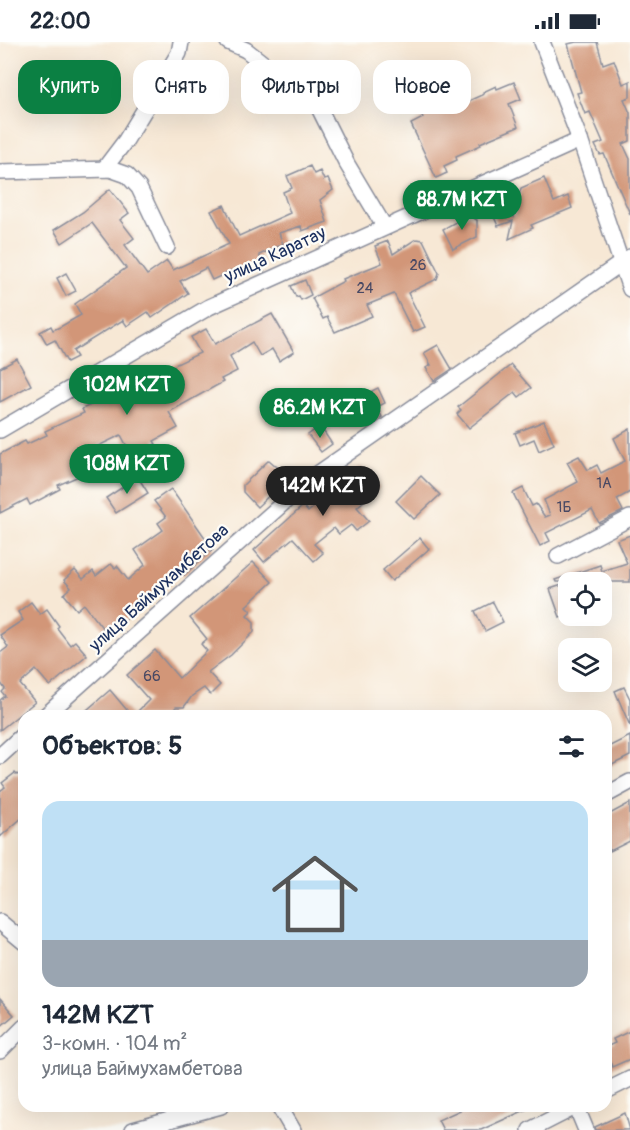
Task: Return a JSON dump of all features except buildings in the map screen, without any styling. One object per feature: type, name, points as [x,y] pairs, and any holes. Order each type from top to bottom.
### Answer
[{"type":"street","points":[[104,169],[126,140],[179,53],[181,42]]},
{"type":"street","points":[[228,42],[246,50],[318,106],[347,164],[384,226]]},
{"type":"street","points":[[542,42],[626,260],[630,289]]},
{"type":"street","name":"улица Каратау","points":[[0,430],[209,307],[384,226],[580,140]]},
{"type":"street","points":[[0,172],[104,169],[127,175],[139,188],[167,247]]},
{"type":"street","name":"улица Баймухамбетова","points":[[52,710],[309,480],[626,260]]},
{"type":"street","points":[[558,556],[630,518]]},
{"type":"street","points":[[0,756],[18,740]]},
{"type":"street","points":[[612,792],[630,782]]},
{"type":"street","points":[[0,922],[18,937]]},
{"type":"street","points":[[0,1051],[18,1033]]},
{"type":"street","points":[[612,1088],[630,1079]]},
{"type":"street","points":[[133,1130],[199,1112]]},
{"type":"street","points":[[282,1112],[293,1130]]},
{"type":"street","points":[[530,1130],[564,1112]]},
{"type":"street","points":[[578,1112],[586,1130]]}]
